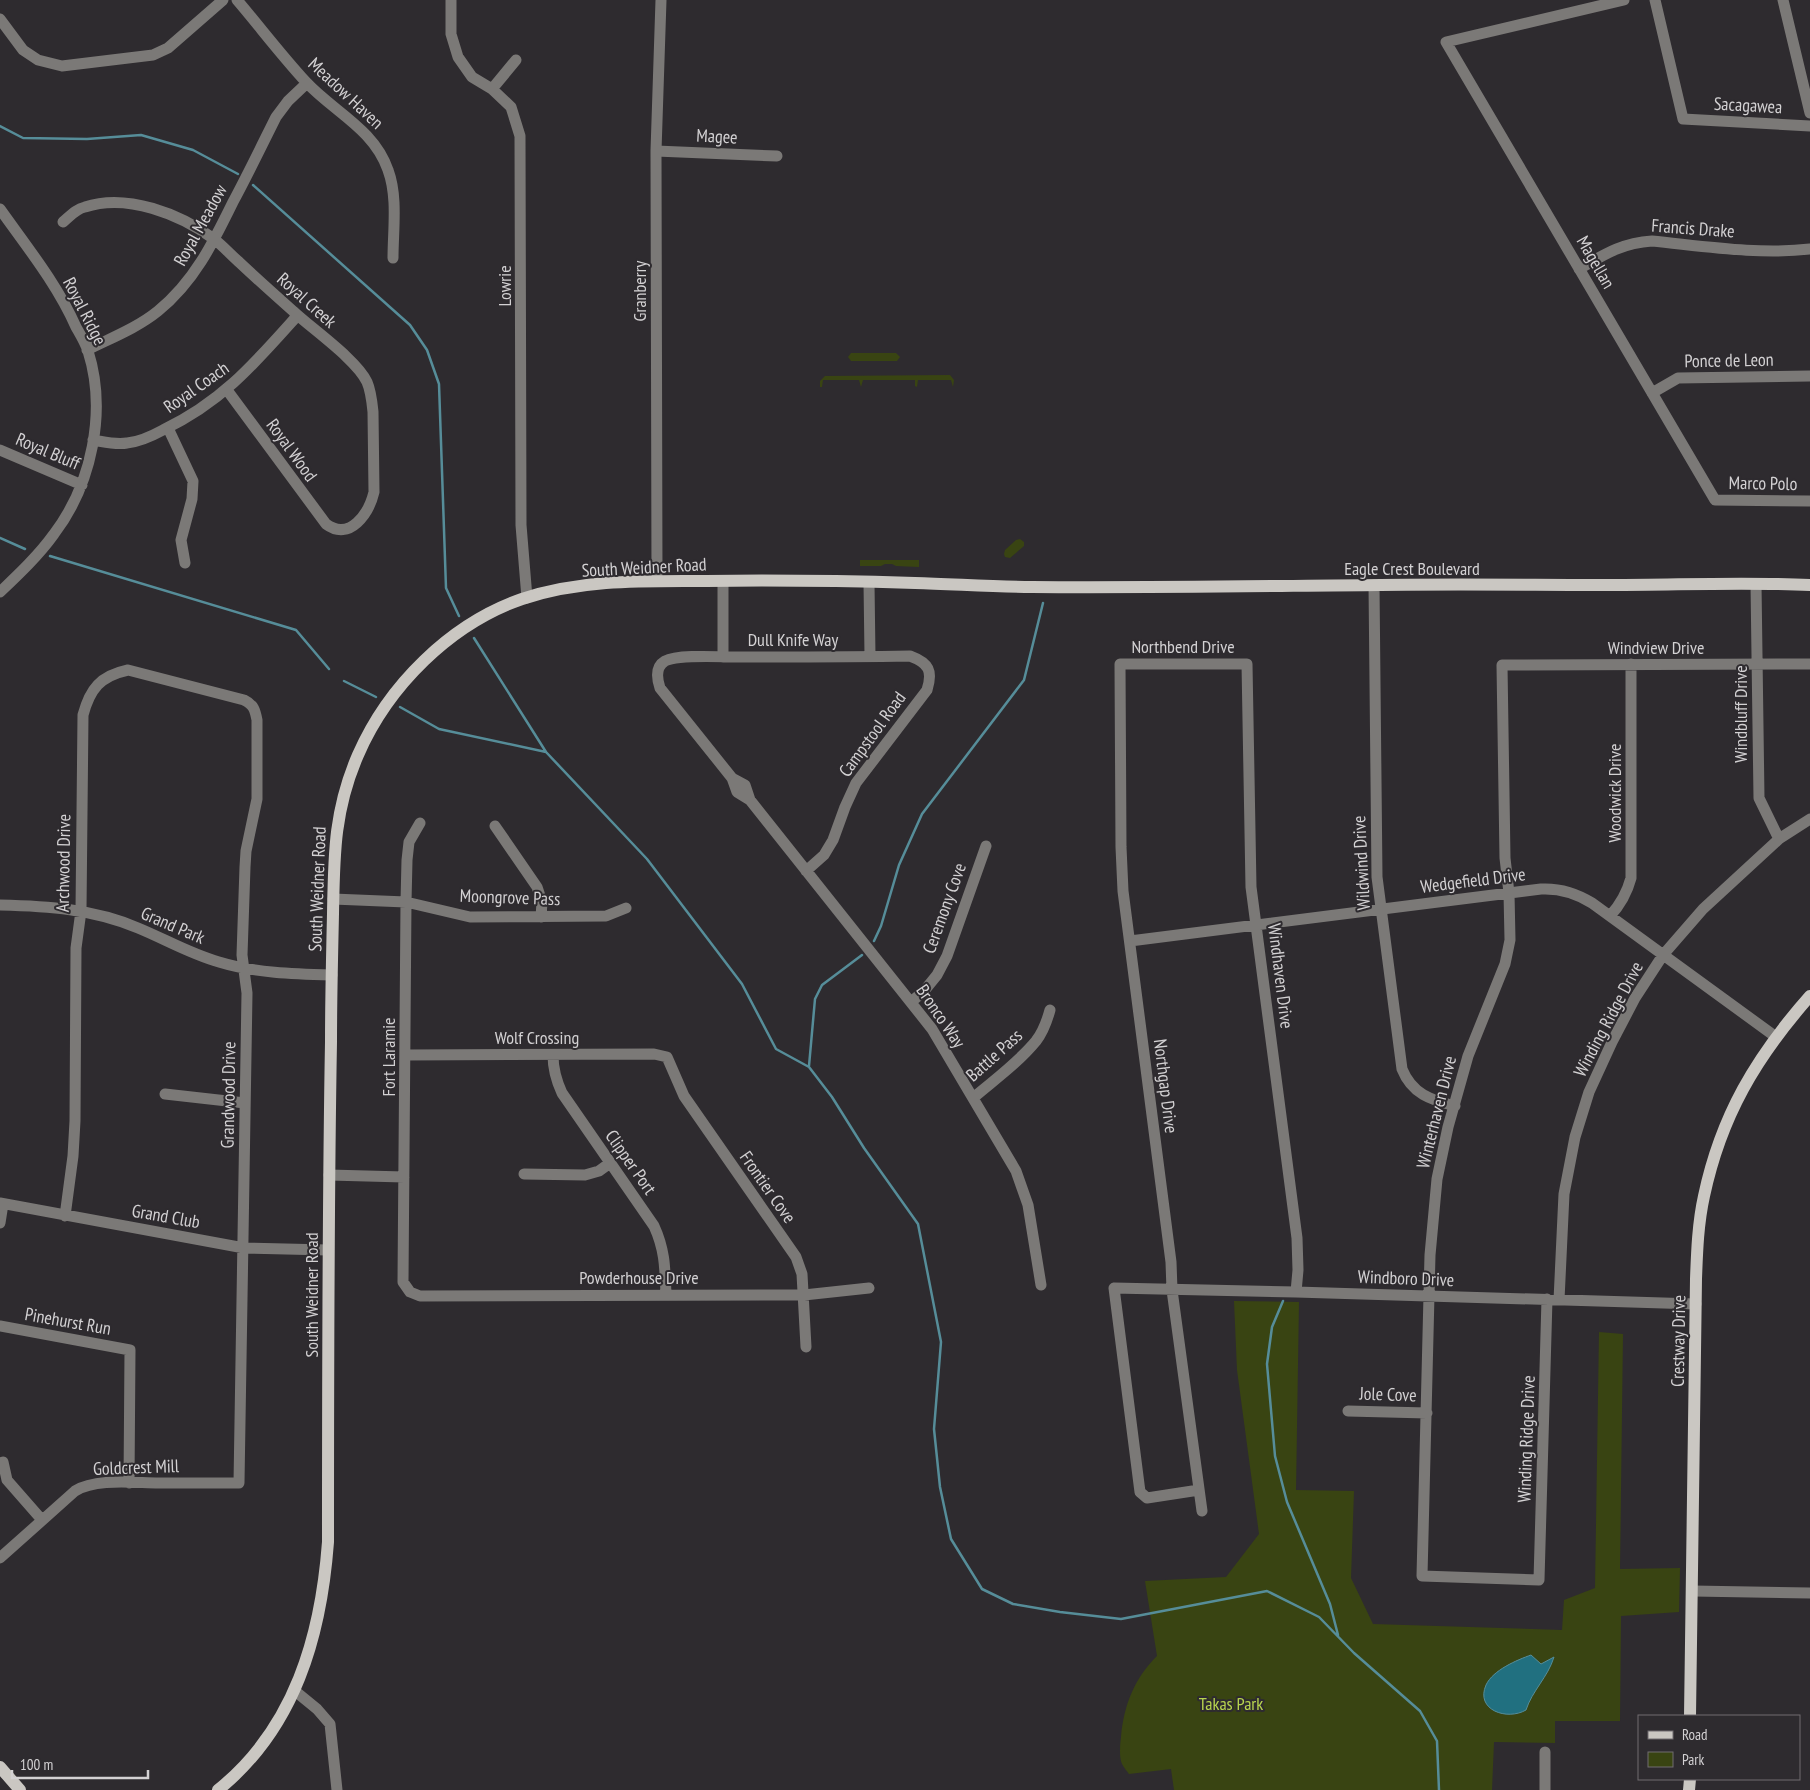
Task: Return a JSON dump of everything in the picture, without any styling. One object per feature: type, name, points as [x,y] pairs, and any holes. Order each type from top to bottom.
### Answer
[{"type":"main road","name":"South Weidner Road","points":[[218,1790],[246,1764],[265,1742],[282,1717],[295,1691],[314,1630],[325,1579],[328,1532],[328,1250],[334,849],[338,816],[345,788],[360,751],[378,716],[408,678],[457,633],[484,616],[527,598],[556,590],[608,582],[657,581],[869,583],[1015,587]]},
{"type":"main road","name":"Eagle Crest Boulevard","points":[[1015,587],[1810,585]]},
{"type":"main road","name":"Crestway Drive","points":[[1690,1715],[1696,1304],[1698,1235],[1704,1197],[1726,1122],[1748,1079],[1776,1037],[1810,996]]},
{"type":"main road","points":[[0,1767],[20,1790]]},
{"type":"street","points":[[0,19],[23,50],[38,60],[62,66],[153,55],[168,48],[223,0]]},
{"type":"street","name":"Meadow Haven","points":[[237,0],[307,83],[363,130],[384,158],[393,192],[393,258]]},
{"type":"street","name":"Lowrie","points":[[452,0],[451,34],[458,57],[472,77],[492,88],[511,107],[520,136],[521,525],[527,598]]},
{"type":"street","name":"Granberry","points":[[657,581],[656,151],[661,0]]},
{"type":"street","name":"Magellan","points":[[1624,0],[1446,42],[1715,500]]},
{"type":"street","name":"Sacagawea","points":[[1655,0],[1683,119],[1810,126]]},
{"type":"street","points":[[1783,0],[1810,113]]},
{"type":"street","points":[[492,88],[516,60]]},
{"type":"street","name":"Royal Meadow","points":[[87,350],[140,324],[158,311],[189,280],[202,262],[276,117],[288,101],[307,83]]},
{"type":"street","name":"Magee","points":[[656,151],[776,156]]},
{"type":"street","name":"Royal Creek","points":[[63,222],[74,212],[84,207],[125,203],[152,208],[192,225],[214,239],[361,372],[367,382],[372,401],[374,492],[371,504],[360,520],[349,528],[341,530],[332,529]]},
{"type":"street","name":"Royal Ridge","points":[[0,210],[66,304],[87,350],[94,376],[96,396],[93,440],[82,485],[55,534],[0,592]]},
{"type":"street","name":"Francis Drake","points":[[1579,269],[1618,247],[1635,242],[1652,241],[1756,250],[1794,251],[1810,249]]},
{"type":"street","name":"Royal Coach","points":[[93,440],[115,444],[129,443],[144,439],[185,420],[242,376],[297,316]]},
{"type":"street","name":"Ponce de Leon","points":[[1652,392],[1678,378],[1810,376]]},
{"type":"street","name":"Royal Wood","points":[[226,390],[322,519],[332,529]]},
{"type":"street","points":[[168,428],[193,481],[192,499],[181,540],[185,563]]},
{"type":"street","name":"Royal Bluff","points":[[0,450],[82,485]]},
{"type":"street","name":"Marco Polo","points":[[1715,500],[1810,501]]},
{"type":"street","points":[[723,581],[723,657]]},
{"type":"street","points":[[869,583],[870,656]]},
{"type":"street","name":"Windbluff Drive","points":[[1756,584],[1759,798],[1779,839]]},
{"type":"street","name":"Wildwind Drive","points":[[1374,585],[1377,877],[1402,1069],[1406,1079],[1420,1093],[1432,1100],[1455,1106]]},
{"type":"street","name":"Dull Knife Way","points":[[658,668],[664,662],[674,658],[870,656],[910,656],[920,660],[928,667]]},
{"type":"street","name":"Northbend Drive","points":[[1120,664],[1247,664]]},
{"type":"street","name":"Northgap Drive","points":[[1120,664],[1123,891],[1171,1262],[1172,1290],[1202,1512]]},
{"type":"street","name":"Windhaven Drive","points":[[1247,664],[1251,887],[1297,1238],[1298,1270],[1296,1292]]},
{"type":"street","name":"Woodwick Drive","points":[[1610,916],[1622,902],[1631,878],[1631,664]]},
{"type":"street","name":"Windview Drive","points":[[1502,665],[1810,664]]},
{"type":"street","name":"Winterhaven Drive","points":[[1422,1576],[1430,1254],[1437,1178],[1448,1127],[1468,1056],[1508,952],[1511,928],[1505,858],[1502,665]]},
{"type":"street","name":"Campstool Road","points":[[806,871],[824,855],[833,840],[856,783],[927,690],[930,679],[928,667]]},
{"type":"street","name":"Bronco Way","points":[[658,668],[657,678],[660,688],[732,778],[737,792],[750,800],[932,1029],[1016,1171],[1023,1187],[1033,1225],[1041,1285]]},
{"type":"street","name":"Archwood Drive","points":[[65,1216],[73,1156],[75,1121],[76,948],[81,911],[83,715],[87,699],[96,685],[112,675],[128,670],[244,700],[255,709]]},
{"type":"street","name":"Grandwood Drive","points":[[240,1483],[247,993],[242,955],[246,851],[256,799],[257,720],[255,709]]},
{"type":"street","name":"Winding Ridge Drive","points":[[1422,1576],[1539,1580],[1553,1300],[1564,1194],[1575,1137],[1589,1092],[1635,998],[1663,955],[1703,908],[1779,839],[1810,819]]},
{"type":"street","name":"Fort Laramie","points":[[410,1292],[403,1282],[406,902],[409,842],[420,823]]},
{"type":"street","points":[[495,826],[537,887],[542,902],[541,917]]},
{"type":"street","name":"Ceremony Cove","points":[[912,1002],[937,975],[947,956],[986,846]]},
{"type":"street","name":"Wedgefield Drive","points":[[1130,940],[1256,926],[1509,893],[1549,889],[1564,890],[1579,895],[1610,916],[1776,1037]]},
{"type":"street","name":"Moongrove Pass","points":[[333,899],[406,902],[470,917],[606,916],[626,908]]},
{"type":"street","name":"Grand Park","points":[[0,905],[50,906],[81,911],[138,928],[202,957],[244,968],[283,973],[332,975]]},
{"type":"street","name":"Battle Pass","points":[[973,1098],[1037,1041],[1050,1010]]},
{"type":"street","name":"Wolf Crossing","points":[[406,1055],[654,1054],[667,1058]]},
{"type":"street","name":"Clipper Port","points":[[553,1055],[556,1080],[562,1093],[654,1226],[662,1243],[665,1260],[666,1295]]},
{"type":"street","name":"Frontier Cove","points":[[667,1058],[684,1096],[796,1257],[802,1274],[806,1347]]},
{"type":"street","points":[[164,1094],[246,1104]]},
{"type":"street","points":[[524,1174],[585,1174],[599,1171],[610,1163]]},
{"type":"street","points":[[329,1176],[404,1177]]},
{"type":"street","points":[[0,1222],[2,1204]]},
{"type":"street","name":"Grand Club","points":[[2,1204],[244,1248],[328,1250]]},
{"type":"street","name":"Powderhouse Drive","points":[[410,1292],[420,1296],[804,1295],[869,1288]]},
{"type":"street","name":"Windboro Drive","points":[[1199,1490],[1147,1498],[1140,1492],[1114,1288],[1696,1304]]},
{"type":"street","name":"Pinehurst Run","points":[[0,1326],[130,1350],[129,1483]]},
{"type":"street","name":"Jole Cove","points":[[1348,1411],[1427,1413]]},
{"type":"street","points":[[3,1462],[7,1480],[42,1520]]},
{"type":"street","name":"Goldcrest Mill","points":[[0,1558],[80,1488],[99,1484],[129,1483],[240,1483]]},
{"type":"street","points":[[1693,1591],[1810,1593]]},
{"type":"street","points":[[295,1691],[317,1709],[330,1724],[336,1790]]},
{"type":"street","points":[[1545,1752],[1545,1790]]},
{"type":"green space","points":[[851,353],[896,353],[900,357],[897,361],[851,361],[848,357]]},
{"type":"green space","points":[[950,375],[954,380],[953,387],[951,380],[918,380],[917,387],[915,386],[915,380],[863,380],[861,387],[859,380],[823,380],[822,387],[820,387],[820,381],[825,376]]},
{"type":"green space","points":[[1020,539],[1024,542],[1024,546],[1010,558],[1005,557],[1005,550],[1016,540]]},
{"type":"green space","points":[[860,560],[919,560],[919,567],[896,566],[892,564],[860,566]]},
{"type":"green space","name":"Takas Park","points":[[1234,1301],[1299,1302],[1296,1490],[1354,1491],[1351,1578],[1373,1624],[1562,1630],[1564,1600],[1595,1588],[1599,1332],[1623,1334],[1620,1569],[1680,1568],[1679,1612],[1621,1616],[1620,1721],[1555,1721],[1555,1743],[1494,1742],[1492,1790],[1174,1790],[1171,1769],[1129,1774],[1122,1764],[1120,1754],[1122,1725],[1136,1683],[1157,1656],[1145,1581],[1226,1577],[1259,1534],[1237,1370]]},
{"type":"water","points":[[1531,1655],[1541,1664],[1554,1657],[1526,1710],[1518,1713],[1502,1714],[1489,1707],[1485,1701],[1484,1694],[1489,1680],[1506,1666]]},
{"type":"waterway","points":[[0,126],[23,138],[87,139],[141,135],[193,150],[238,174]]},
{"type":"waterway","points":[[253,185],[410,325],[427,350],[439,384],[446,588],[459,616]]},
{"type":"waterway","points":[[0,538],[25,549]]},
{"type":"waterway","points":[[50,556],[296,630],[329,669]]},
{"type":"waterway","points":[[874,941],[881,926],[899,865],[922,814],[1024,680],[1043,603]]},
{"type":"waterway","points":[[474,638],[546,752],[647,859],[742,984],[776,1049],[809,1067],[832,1097],[864,1148],[918,1224],[941,1342],[934,1429],[940,1487],[951,1539],[982,1589],[1013,1604],[1121,1619],[1267,1591],[1319,1617],[1354,1653],[1420,1711],[1437,1741],[1439,1790]]},
{"type":"waterway","points":[[344,681],[376,697]]},
{"type":"waterway","points":[[400,707],[439,729],[546,752]]},
{"type":"waterway","points":[[809,1066],[815,999],[822,985],[862,955]]},
{"type":"waterway","points":[[1283,1301],[1272,1327],[1267,1364],[1275,1456],[1287,1502],[1330,1604],[1338,1635]]}]
